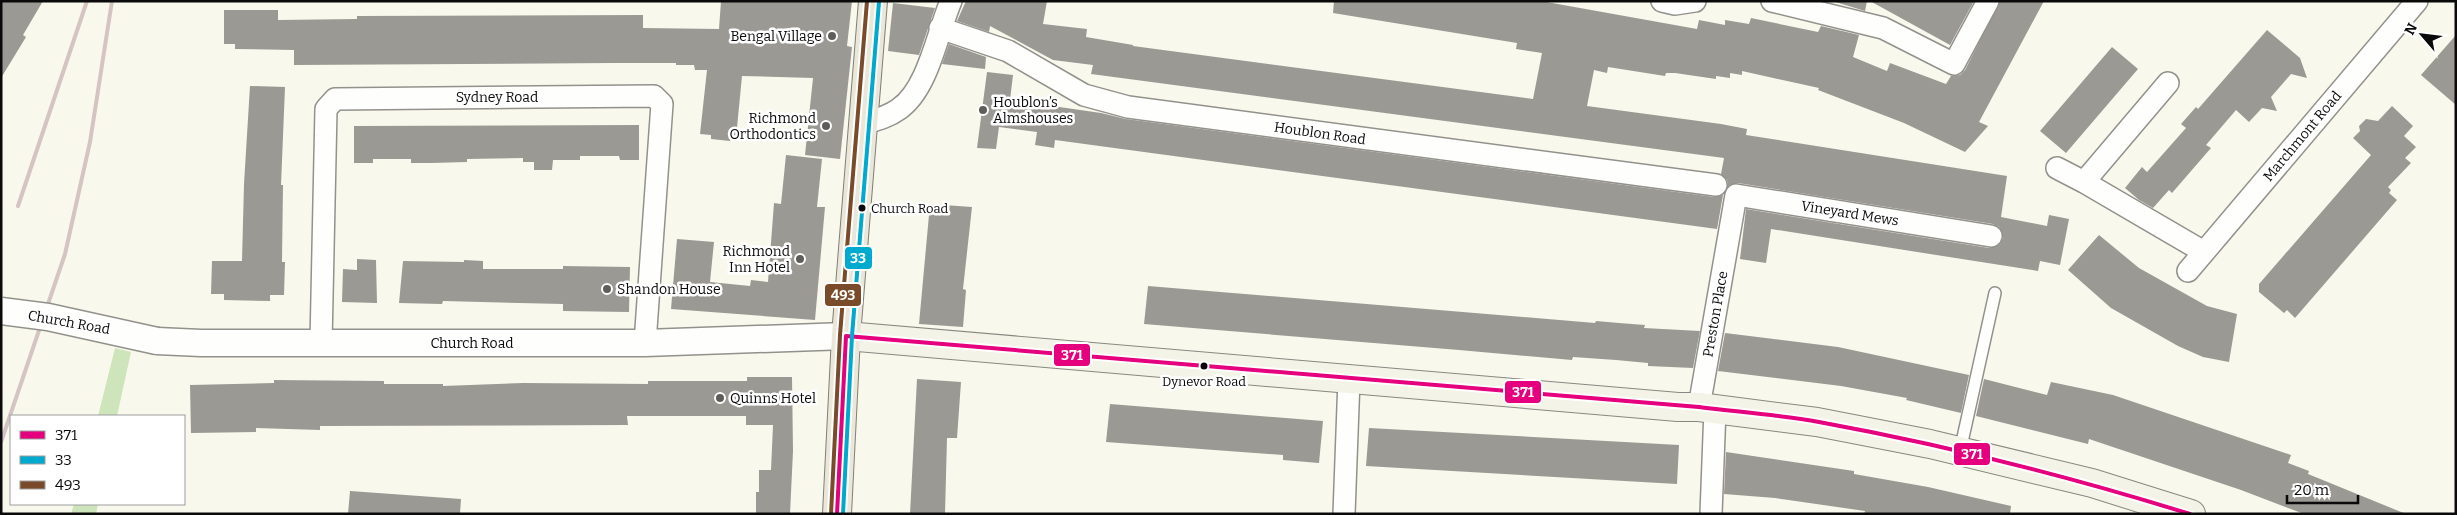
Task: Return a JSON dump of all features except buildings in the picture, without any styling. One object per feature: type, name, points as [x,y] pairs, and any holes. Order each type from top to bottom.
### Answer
[{"type":"main road","points":[[837,514],[846,336],[873,1]]},
{"type":"main road","name":"Church Road","points":[[846,336],[1707,408],[1817,422],[1960,451],[2092,483],[2185,513]]},
{"type":"street","points":[[863,124],[886,117],[901,108],[919,88],[950,1]]},
{"type":"street","points":[[1662,1],[1675,4],[1694,1]]},
{"type":"street","points":[[1772,1],[1827,8],[1882,28],[1954,64],[1988,1]]},
{"type":"street","name":"Marchmont Road","points":[[2188,271],[2418,1]]},
{"type":"street","name":"Houblon Road","points":[[940,28],[1008,51],[1084,95],[1128,107],[1716,185]]},
{"type":"street","points":[[2084,182],[2168,83]]},
{"type":"street","name":"Sydney Road","points":[[321,343],[326,109],[335,99],[654,96],[662,104],[645,343]]},
{"type":"street","points":[[2057,168],[2204,252]]},
{"type":"street","name":"Vineyard Mews","points":[[1731,222],[1736,195],[1991,236]]},
{"type":"street","name":"Preston Place","points":[[1711,514],[1707,408],[1731,222]]},
{"type":"street","name":"Church Road","points":[[1,311],[48,317],[157,341],[201,343],[645,343],[846,336]]},
{"type":"street","points":[[1344,514],[1349,379]]},
{"type":"lane","points":[[1960,451],[1995,292]]},
{"type":"green space","points":[[115,348],[131,352],[117,415],[98,415]]},
{"type":"green space","points":[[74,505],[98,505],[96,514],[71,514]]},
{"type":"railway","points":[[18,206],[87,1]]},
{"type":"railway","points":[[10,415],[65,254],[90,142],[112,1]]},
{"type":"railway","points":[[1,442],[10,416]]},
{"type":"transit line","name":"493","points":[[831,514],[840,335],[867,1]]},
{"type":"transit line","name":"33","points":[[843,514],[852,336],[879,2]]},
{"type":"transit line","name":"371","points":[[846,336],[1699,407],[1789,417],[1866,431],[2006,462],[2190,514]]},
{"type":"transit line","name":"371","points":[[837,514],[846,336]]},
{"type":"place","name":"Bengal Village","points":[[832,36]]},
{"type":"place","name":"Houblon’s Almshouses","points":[[983,110]]},
{"type":"place","name":"Richmond Orthodontics","points":[[826,126]]},
{"type":"place","name":"Church Road","points":[[862,208]]},
{"type":"place","name":"Richmond Inn Hotel","points":[[800,259]]},
{"type":"place","name":"Shandon House","points":[[607,289]]},
{"type":"place","name":"Dynevor Road","points":[[1204,366]]},
{"type":"place","name":"Quinns Hotel","points":[[720,398]]}]
